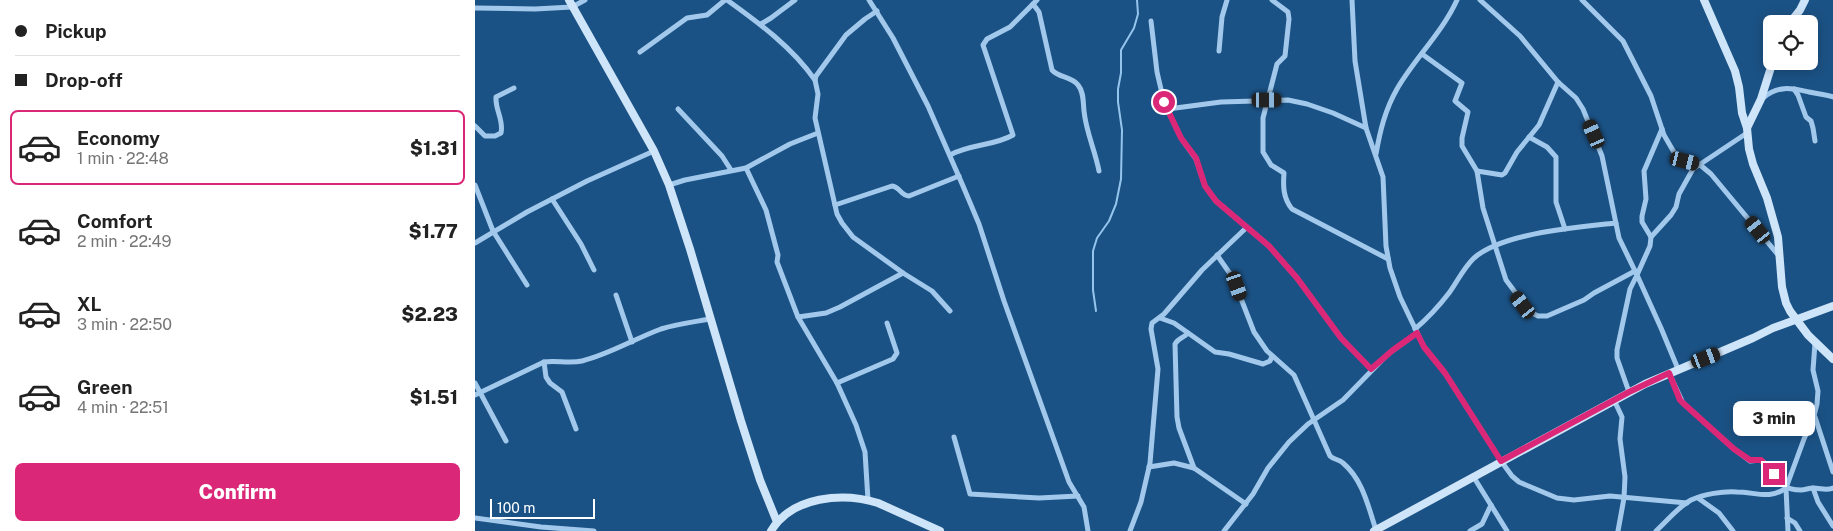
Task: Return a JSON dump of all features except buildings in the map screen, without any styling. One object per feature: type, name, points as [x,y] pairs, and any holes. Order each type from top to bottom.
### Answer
[{"type":"street","points":[[475,8],[535,10],[585,0]]},
{"type":"street","points":[[641,52],[687,18],[707,15],[726,0],[761,24],[803,64],[815,80],[818,94],[815,118],[835,205],[841,222],[853,237],[903,273],[932,290],[950,311]]},
{"type":"street","points":[[761,24],[795,0]]},
{"type":"street","points":[[869,0],[893,38],[923,98],[950,155],[979,224],[1004,301],[1069,482],[1084,507],[1088,531]]},
{"type":"street","points":[[1219,51],[1222,17],[1227,0]]},
{"type":"street","points":[[1272,0],[1288,12],[1289,19],[1285,56],[1277,64],[1263,118],[1263,152],[1271,166],[1284,173],[1283,188],[1289,206],[1296,212],[1388,259]]},
{"type":"street","points":[[1352,0],[1354,52],[1366,128],[1383,177],[1388,259],[1396,287],[1424,347],[1445,373],[1501,461],[1519,482],[1557,498],[1574,500],[1610,496],[1678,500],[1687,503]]},
{"type":"street","points":[[1375,156],[1385,113],[1397,89],[1444,25],[1457,0]]},
{"type":"street","points":[[1480,0],[1520,36],[1558,82],[1579,103],[1599,146],[1607,175],[1619,238],[1678,369]]},
{"type":"street","points":[[1582,0],[1623,42],[1651,96],[1662,129],[1675,154],[1685,161],[1699,164],[1711,174],[1779,256]]},
{"type":"street","points":[[1704,0],[1735,71],[1753,164],[1763,188],[1777,237],[1784,296],[1790,311],[1796,319],[1815,343],[1833,359]]},
{"type":"street","points":[[1796,15],[1805,0]]},
{"type":"street","points":[[950,155],[963,149],[989,144],[1013,135],[983,45],[987,39],[1010,27],[1035,2],[1039,12],[1051,70],[1058,76],[1074,81],[1082,91],[1086,130],[1095,150],[1099,171]]},
{"type":"street","points":[[570,4],[654,151],[669,185],[760,480],[777,522]]},
{"type":"street","points":[[815,80],[847,35],[865,18],[877,11]]},
{"type":"street","points":[[1151,21],[1157,72],[1162,95],[1181,138],[1196,158],[1205,186],[1210,194],[1269,246],[1297,278],[1341,338],[1371,369]]},
{"type":"street","points":[[1422,54],[1462,83],[1455,101],[1468,112],[1462,142],[1463,150],[1477,171],[1483,208],[1506,280],[1530,312],[1539,316],[1547,316],[1584,300],[1594,293],[1636,273]]},
{"type":"street","points":[[1629,392],[1617,358],[1617,350],[1630,289],[1647,252],[1651,237],[1671,215],[1676,207],[1679,194],[1693,170],[1747,131],[1761,99],[1770,70]]},
{"type":"street","points":[[1477,171],[1504,174],[1517,152],[1539,126],[1558,82]]},
{"type":"street","points":[[475,126],[485,136],[495,136],[501,133],[503,127],[495,104],[496,97],[514,88]]},
{"type":"street","points":[[1761,99],[1779,88],[1823,93],[1833,97]]},
{"type":"street","points":[[1793,89],[1798,95],[1805,117],[1811,121],[1815,141]]},
{"type":"street","points":[[1168,109],[1193,104],[1288,100],[1333,113],[1366,128]]},
{"type":"street","points":[[678,109],[722,156],[731,170]]},
{"type":"street","points":[[1651,237],[1642,222],[1641,216],[1646,199],[1644,171],[1662,129]]},
{"type":"street","points":[[669,185],[746,168],[790,144],[818,133]]},
{"type":"street","points":[[1529,137],[1547,146],[1556,157],[1556,202],[1565,229]]},
{"type":"street","points":[[475,244],[493,231],[552,199],[654,151]]},
{"type":"street","points":[[746,168],[766,210],[778,255],[777,262],[798,317],[837,383],[856,425],[865,452],[867,500]]},
{"type":"street","points":[[835,205],[892,186],[898,188],[904,195],[909,196],[959,176]]},
{"type":"street","points":[[475,185],[493,231],[527,285]]},
{"type":"street","points":[[552,199],[594,270]]},
{"type":"street","points":[[1224,531],[1246,504],[1268,468],[1289,442],[1343,400],[1371,369],[1416,331],[1440,305],[1475,258],[1496,245],[1565,229],[1616,222]]},
{"type":"street","points":[[1130,531],[1141,502],[1149,467],[1158,369],[1151,329],[1152,322],[1160,318],[1217,255],[1247,227]]},
{"type":"street","points":[[1217,255],[1233,278],[1254,332],[1272,356],[1286,366],[1294,375],[1329,456],[1343,463],[1360,483],[1375,530],[1387,528],[1473,476],[1629,392],[1773,328],[1833,306]]},
{"type":"street","points":[[798,317],[826,313],[903,273]]},
{"type":"street","points":[[617,296],[631,342]]},
{"type":"street","points":[[1160,318],[1170,321],[1215,352],[1263,364],[1267,363],[1272,356]]},
{"type":"street","points":[[478,394],[544,362],[554,360],[565,362],[579,361],[607,353],[671,326],[710,319]]},
{"type":"street","points":[[837,383],[893,359],[897,353],[887,323]]},
{"type":"street","points":[[1189,334],[1178,340],[1175,344],[1177,417],[1179,428],[1194,468]]},
{"type":"street","points":[[1788,531],[1785,488],[1814,416],[1818,394],[1813,370],[1815,343]]},
{"type":"street","points":[[544,362],[546,377],[562,392],[576,430]]},
{"type":"street","points":[[1669,373],[1683,403],[1734,449],[1750,460],[1761,460],[1766,463],[1777,480],[1785,488]]},
{"type":"street","points":[[475,384],[478,394],[506,441]]},
{"type":"street","points":[[1614,400],[1622,416],[1620,438],[1625,477],[1625,498],[1618,531]]},
{"type":"street","points":[[1814,416],[1831,460],[1833,472]]},
{"type":"street","points":[[954,437],[970,494],[1039,498],[1077,496]]},
{"type":"street","points":[[1149,467],[1174,463],[1194,468],[1246,504]]},
{"type":"street","points":[[1473,476],[1507,531]]},
{"type":"street","points":[[1656,531],[1687,503],[1698,498],[1720,493],[1738,492],[1771,495],[1785,488],[1827,490],[1833,488]]},
{"type":"street","points":[[1813,488],[1818,502],[1833,526]]},
{"type":"street","points":[[771,531],[777,522],[789,512],[801,506],[840,498],[867,500],[889,507],[940,531]]},
{"type":"street","points":[[1698,498],[1719,513],[1733,531]]},
{"type":"street","points":[[1470,531],[1482,524],[1491,505]]},
{"type":"street","points":[[475,518],[594,531]]},
{"type":"street","points":[[1787,518],[1795,523],[1800,531]]},
{"type":"waterway","points":[[1096,311],[1093,290],[1093,251],[1097,238],[1109,221],[1116,204],[1121,179],[1122,130],[1118,102],[1121,50],[1134,28],[1138,14],[1137,0]]},
{"type":"route","points":[[1164,102],[1181,138],[1196,158],[1201,176],[1210,194],[1262,238],[1297,278],[1341,338],[1371,369],[1417,333],[1427,353],[1441,367],[1501,461],[1629,392],[1669,373],[1683,403],[1734,449],[1750,460],[1761,460],[1766,463],[1774,474]]}]
